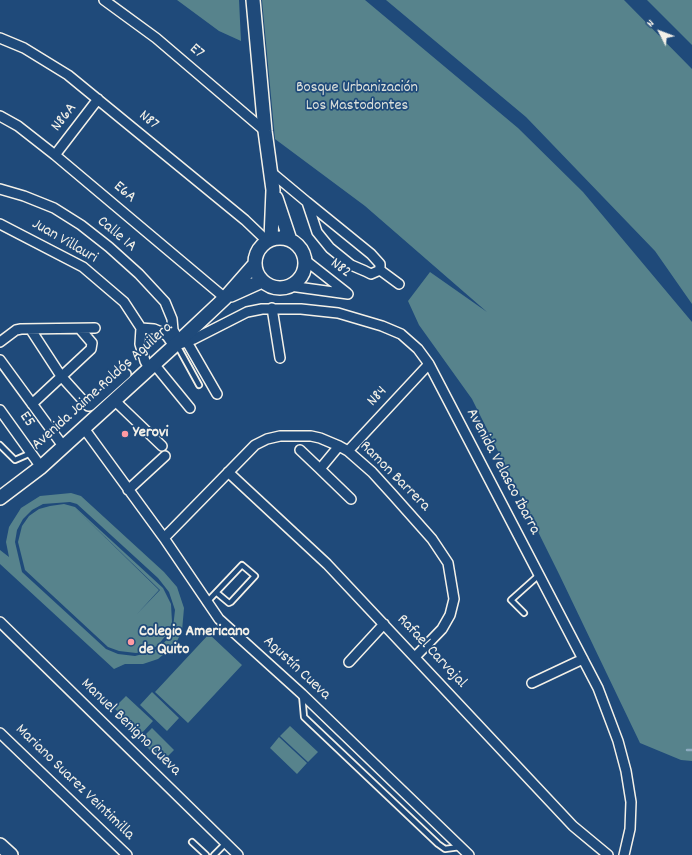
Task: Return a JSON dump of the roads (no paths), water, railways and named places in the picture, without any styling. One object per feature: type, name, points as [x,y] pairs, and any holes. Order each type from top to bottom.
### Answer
[{"type":"street","name":"E7","points":[[104,0],[156,38],[265,131]]},
{"type":"street","points":[[253,0],[270,172],[273,190],[290,240]]},
{"type":"street","name":"N87","points":[[0,38],[24,48],[55,67],[98,99],[269,240]]},
{"type":"street","name":"N86A","points":[[55,155],[98,99]]},
{"type":"street","name":"E6A","points":[[0,116],[18,126],[55,155],[225,298]]},
{"type":"street","points":[[270,172],[371,254],[380,264],[380,270]]},
{"type":"street","name":"Calle 1A","points":[[0,189],[24,196],[54,208],[81,225],[109,247],[139,274],[164,302],[172,319],[173,330],[179,343]]},
{"type":"street","points":[[269,240],[273,190]]},
{"type":"street","points":[[307,202],[317,232],[330,248],[351,265],[372,274],[380,270]]},
{"type":"street","name":"Juan Villauri","points":[[0,224],[83,266],[124,302],[141,328]]},
{"type":"street","points":[[284,238],[290,240],[300,248],[305,260],[303,273],[295,283],[290,286],[284,288],[272,287],[262,281],[255,271],[254,265],[257,251],[269,240],[284,238]]},
{"type":"street","name":"N82","points":[[290,286],[348,294],[305,260]]},
{"type":"street","name":"Avenida Jaime Roldós Aguilera","points":[[0,498],[41,467],[179,343],[225,298],[254,265]]},
{"type":"street","points":[[380,270],[399,284]]},
{"type":"street","name":"Avenida Jaime Roldós Aguilera","points":[[225,298],[262,281]]},
{"type":"street","points":[[272,308],[280,358]]},
{"type":"street","name":"Avenida Velasco Ibarra","points":[[179,343],[247,312],[272,308],[284,308],[338,313],[382,326],[401,334],[418,349],[429,364],[598,688],[618,742],[626,771],[632,816],[624,855]]},
{"type":"street","points":[[0,342],[16,330],[95,328]]},
{"type":"street","points":[[190,408],[152,366],[145,361],[140,344],[141,328],[154,329],[179,343],[217,394]]},
{"type":"street","points":[[32,404],[91,349],[92,343],[80,329]]},
{"type":"street","points":[[32,330],[62,376],[88,406],[126,374]]},
{"type":"street","points":[[0,360],[63,446]]},
{"type":"street","name":"N84","points":[[348,451],[429,364]]},
{"type":"street","points":[[114,400],[162,446]]},
{"type":"street","name":"E5","points":[[0,410],[41,467]]},
{"type":"street","name":"Agustín Cueva","points":[[84,427],[164,538],[206,603],[219,619],[302,694],[469,855]]},
{"type":"street","name":"Ramon Barrera","points":[[164,538],[255,445],[267,439],[280,436],[311,436],[339,446],[348,451],[372,472],[432,538],[448,563],[454,599],[450,615],[442,629],[415,657]]},
{"type":"street","points":[[320,469],[339,446]]},
{"type":"street","points":[[300,450],[351,499]]},
{"type":"street","points":[[128,490],[165,456]]},
{"type":"street","name":"Rafael Carvajal","points":[[228,472],[327,564],[573,826],[608,855]]},
{"type":"street","points":[[349,662],[384,624]]},
{"type":"street","name":"Manuel Benigno Cueva","points":[[1,625],[238,855]]},
{"type":"street","points":[[532,683],[583,659]]},
{"type":"street","name":"Mariano Suarez Veintimilla","points":[[0,733],[127,855]]},
{"type":"street","points":[[0,845],[11,855]]},
{"type":"lane","points":[[179,343],[199,385]]},
{"type":"lane","points":[[0,445],[15,460],[31,453]]},
{"type":"lane","points":[[206,603],[242,566],[255,576],[229,603],[217,593]]},
{"type":"lane","points":[[524,613],[511,600],[539,575]]},
{"type":"lane","points":[[302,694],[304,717],[444,849],[460,847]]},
{"type":"lane","points":[[192,842],[206,855]]},
{"type":"lane","points":[[214,855],[226,843]]},
{"type":"waterway","points":[[687,750],[692,750]]},
{"type":"place","name":"Yerovi","points":[[125,434]]},
{"type":"place","name":"Colegio Americano de Quito","points":[[131,642]]},
{"type":"park label","name":"Bosque Urbanización Los Mastodontes","points":[[357,98]]}]
